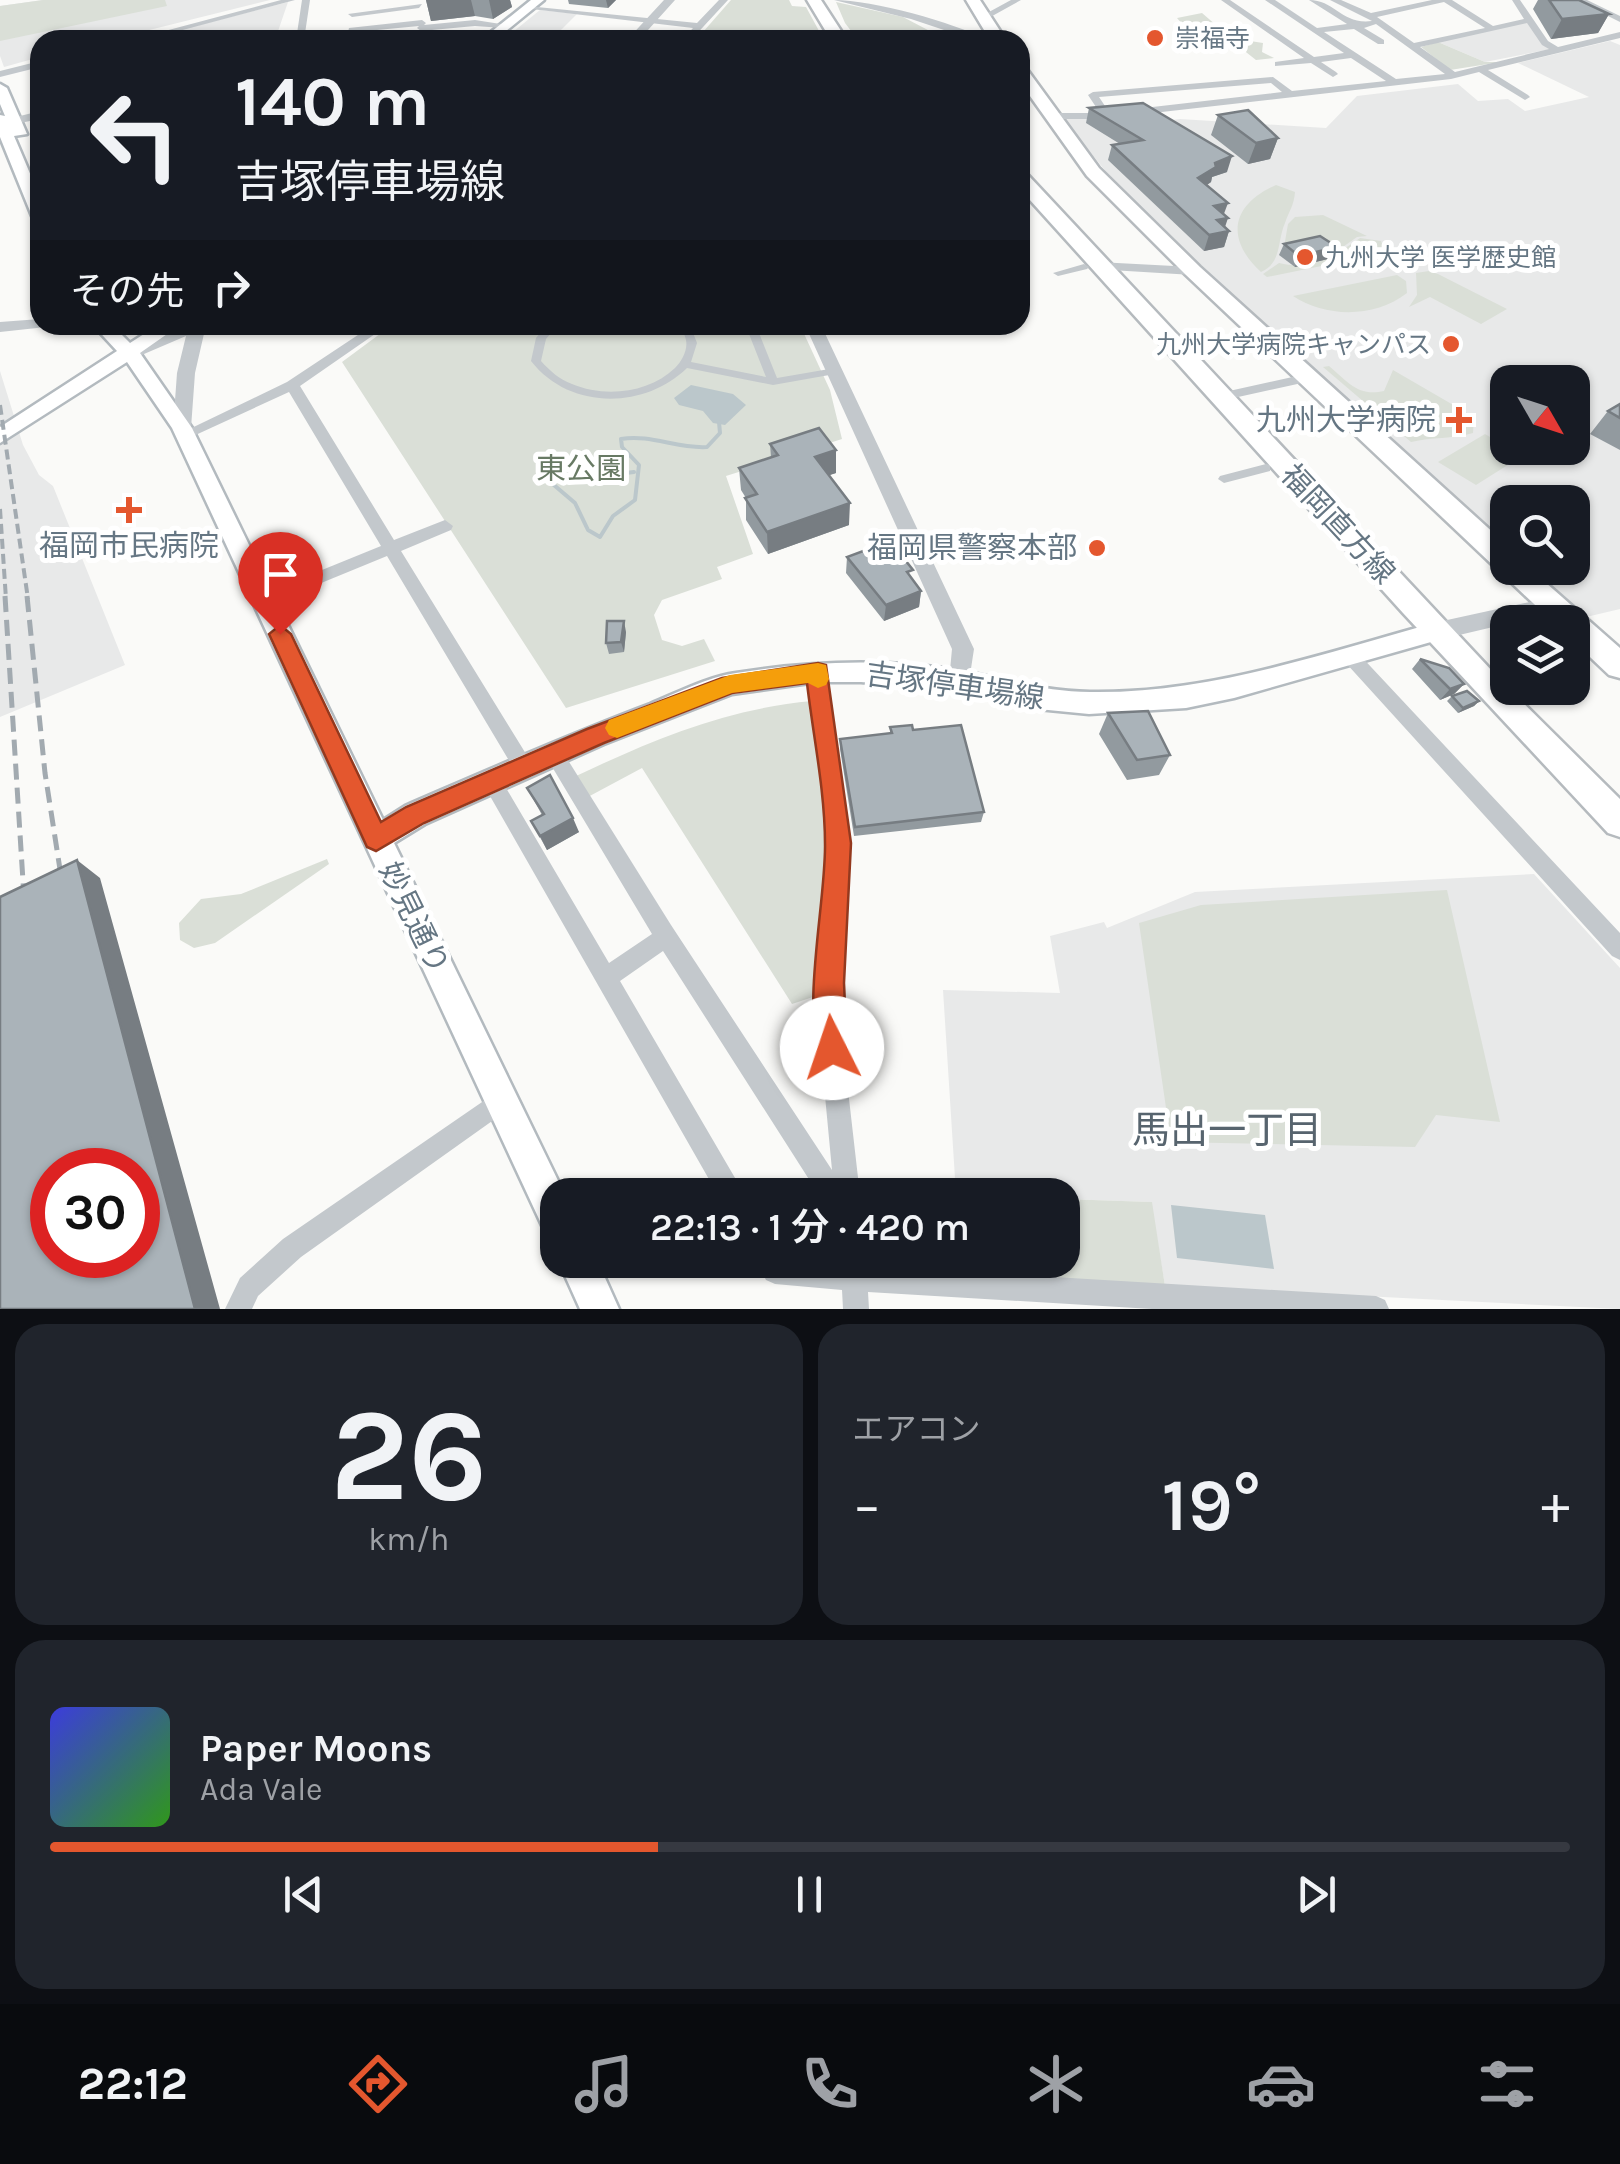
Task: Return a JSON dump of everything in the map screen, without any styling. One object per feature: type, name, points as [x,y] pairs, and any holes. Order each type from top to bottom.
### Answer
[{"type":"main road","points":[[814,0],[833,30]]},
{"type":"main road","points":[[973,0],[991,30]]},
{"type":"main road","points":[[499,30],[532,4]]},
{"type":"main road","points":[[1030,85],[1093,172],[1306,378],[1490,547]]},
{"type":"main road","points":[[0,88],[5,121],[30,189]]},
{"type":"main road","points":[[5,121],[30,165]]},
{"type":"main road","name":"福岡直方線","points":[[1030,190],[1091,266],[1220,397],[1620,822]]},
{"type":"main road","name":"妙見通り","points":[[112,335],[131,353]]},
{"type":"main road","name":"妙見通り","points":[[123,335],[183,432],[540,1182]]},
{"type":"main road","points":[[0,436],[157,335]]},
{"type":"main road","points":[[1532,585],[1554,605]]},
{"type":"main road","name":"吉塚停車場線","points":[[376,839],[415,815],[730,684],[818,672],[960,680],[1038,698],[1089,703],[1186,696],[1234,688],[1438,631]]},
{"type":"main road","points":[[1590,638],[1620,666]]},
{"type":"main road","points":[[585,1278],[600,1309]]},
{"type":"street","points":[[175,30],[291,0]]},
{"type":"street","points":[[302,30],[306,0]]},
{"type":"street","points":[[643,30],[670,0]]},
{"type":"street","points":[[695,30],[724,0]]},
{"type":"street","points":[[838,0],[865,2],[952,30]]},
{"type":"street","points":[[982,18],[1017,0]]},
{"type":"street","points":[[1226,0],[1333,74]]},
{"type":"street","points":[[1270,0],[1394,82]]},
{"type":"street","points":[[1314,0],[1381,42]]},
{"type":"street","points":[[1334,0],[1415,46],[1453,76]]},
{"type":"street","points":[[1302,32],[1354,26],[1444,0],[1490,27]]},
{"type":"street","points":[[1516,0],[1545,43],[1558,50]]},
{"type":"street","points":[[1580,0],[1620,18]]},
{"type":"street","points":[[352,14],[419,3],[423,30]]},
{"type":"street","points":[[532,4],[698,26]]},
{"type":"street","points":[[345,5],[352,14],[351,30]]},
{"type":"street","points":[[1415,46],[1530,20]]},
{"type":"street","points":[[386,30],[476,23],[504,26]]},
{"type":"street","points":[[1276,35],[1289,33]]},
{"type":"street","points":[[1052,116],[1106,115],[1453,76],[1620,35]]},
{"type":"street","points":[[1278,64],[1354,55]]},
{"type":"street","points":[[0,74],[30,66]]},
{"type":"street","points":[[1480,69],[1526,97]]},
{"type":"street","points":[[1106,115],[1093,95],[1273,80],[1290,94]]},
{"type":"street","points":[[1164,89],[1181,106]]},
{"type":"street","points":[[5,121],[30,117]]},
{"type":"street","points":[[1058,273],[1091,266],[1192,270]]},
{"type":"street","points":[[0,327],[30,325]]},
{"type":"street","points":[[131,353],[173,335]]},
{"type":"street","points":[[195,335],[186,373],[183,432],[292,385],[368,335]]},
{"type":"street","points":[[544,335],[536,361],[544,376],[562,388],[587,394],[629,393],[655,385],[685,364],[692,343],[689,335]]},
{"type":"street","points":[[756,335],[773,382]]},
{"type":"street","points":[[818,335],[963,649],[960,680]]},
{"type":"street","points":[[685,364],[773,382],[835,371]]},
{"type":"street","points":[[1220,397],[1306,378]]},
{"type":"street","points":[[292,385],[524,768]]},
{"type":"street","points":[[1224,480],[1266,468]]},
{"type":"street","points":[[264,600],[445,526]]},
{"type":"street","points":[[1438,631],[1490,619]]},
{"type":"street","points":[[1351,657],[1620,948]]},
{"type":"street","points":[[818,672],[838,843],[828,1011],[844,1178]]},
{"type":"street","points":[[554,755],[666,937],[823,1178]]},
{"type":"street","points":[[492,782],[722,1178]]},
{"type":"street","points":[[607,977],[666,937]]},
{"type":"street","points":[[238,1309],[249,1287],[292,1248],[501,1101]]},
{"type":"street","points":[[854,1278],[856,1309]]},
{"type":"street","points":[[971,1278],[1376,1309]]},
{"type":"shaded area","points":[[43,0],[270,0],[149,30],[30,30],[30,60],[4,67],[0,56],[0,6]]},
{"type":"shaded area","points":[[288,2],[278,30],[180,30]]},
{"type":"shaded area","points":[[540,10],[577,14],[561,30],[515,30]]},
{"type":"shaded area","points":[[1530,22],[1551,49],[1485,62],[1438,42]]},
{"type":"shaded area","name":"九州大学病院キャンパス","points":[[1610,41],[1620,45],[1620,609],[1590,616],[1590,605],[1568,605],[1546,585],[1590,585],[1590,485],[1490,485],[1490,534],[1174,241],[1108,174],[1063,119],[1101,117],[1130,125],[1180,119],[1326,128],[1357,96],[1458,84],[1478,101],[1508,99],[1525,111],[1589,97],[1518,63]]},
{"type":"shaded area","points":[[0,371],[23,445],[39,475],[53,486],[125,665],[0,717]]},
{"type":"shaded area","points":[[691,385],[733,394],[746,405],[725,425],[713,423],[703,411],[679,405],[674,398]]},
{"type":"shaded area","points":[[1534,874],[1620,968],[1620,1309],[1165,1286],[1151,1202],[1080,1200],[1080,1178],[955,1178],[943,990],[1060,993],[1050,936],[1104,922],[1107,928],[1195,892]]},
{"type":"shaded area","points":[[1171,1205],[1265,1215],[1274,1269],[1177,1258]]},
{"type":"green space","points":[[43,0],[165,0],[167,6],[52,30],[30,30],[30,35],[0,41],[0,6]]},
{"type":"green space","points":[[731,0],[789,0],[792,6],[806,7],[819,30],[705,30]]},
{"type":"green space","points":[[836,2],[903,17],[928,30],[850,30]]},
{"type":"green space","points":[[1202,13],[1231,38],[1263,43],[1262,52],[1274,58],[1256,60],[1237,45],[1189,32],[1177,18]]},
{"type":"green space","points":[[1438,42],[1485,62],[1501,62],[1450,70],[1421,47]]},
{"type":"green space","points":[[1276,185],[1295,192],[1276,257],[1261,272],[1242,247],[1238,224],[1250,202]]},
{"type":"green space","points":[[1323,215],[1367,236],[1357,237],[1340,249],[1330,245],[1283,253],[1288,224],[1295,217]]},
{"type":"green space","points":[[1360,238],[1381,241],[1385,253],[1267,277],[1263,274],[1279,263],[1302,265],[1322,260]]},
{"type":"green space","points":[[1429,271],[1507,309],[1481,324],[1430,297],[1409,307],[1417,295],[1416,273]]},
{"type":"green space","points":[[1397,275],[1406,281],[1407,293],[1366,311],[1320,308],[1293,296]]},
{"type":"green space","name":"東公園","points":[[378,335],[805,335],[830,390],[842,439],[726,476],[753,554],[717,567],[722,579],[662,600],[654,615],[662,640],[682,646],[704,639],[715,661],[566,708],[342,362]]},
{"type":"green space","points":[[1329,366],[1354,387],[1367,392],[1384,391],[1393,370],[1474,417],[1473,433],[1411,442],[1323,367]]},
{"type":"green space","points":[[1485,434],[1490,437],[1490,465],[1508,465],[1476,485],[1438,462]]},
{"type":"green space","points":[[812,701],[829,845],[816,996],[792,1004],[642,768],[586,798],[574,777],[690,728],[749,711]]},
{"type":"green space","points":[[327,859],[329,864],[215,943],[194,948],[180,940],[179,923],[201,899],[241,894]]},
{"type":"green space","points":[[1447,890],[1500,1122],[1436,1115],[1415,1147],[1171,1142],[1139,923],[1201,905]]},
{"type":"green space","points":[[1080,1200],[1152,1202],[1165,1286],[1020,1278],[1080,1278]]},
{"type":"building","points":[[1549,0],[1579,0],[1609,14],[1562,19]]},
{"type":"building","points":[[1143,103],[1232,156],[1215,163],[1216,167],[1198,178],[1228,203],[1214,206],[1228,218],[1217,220],[1229,231],[1209,235],[1112,145],[1143,140],[1089,108]]},
{"type":"building","points":[[1248,110],[1278,138],[1256,143],[1218,115]]},
{"type":"building","points":[[1320,236],[1337,247],[1299,256],[1284,244]]},
{"type":"building","points":[[1620,404],[1620,418],[1608,411]]},
{"type":"building","points":[[819,428],[836,450],[815,457],[850,503],[767,532],[745,498],[757,494],[739,468],[778,455],[770,444]]},
{"type":"building","points":[[890,541],[913,570],[907,572],[921,591],[886,605],[847,557]]},
{"type":"building","points":[[607,621],[624,621],[621,642],[606,643]]},
{"type":"building","points":[[1420,659],[1449,668],[1464,684],[1450,689]]},
{"type":"building","points":[[1467,691],[1479,701],[1463,708],[1452,696]]},
{"type":"building","points":[[1148,711],[1170,755],[1137,760],[1108,713]]},
{"type":"building","points":[[912,725],[913,730],[961,725],[984,812],[855,827],[840,739],[892,733],[890,727]]},
{"type":"building","points":[[550,775],[573,818],[540,836],[531,821],[544,814],[527,788]]},
{"type":"building","points":[[77,860],[153,1148],[30,1148],[30,1278],[160,1278],[160,1176],[195,1309],[0,1309],[0,897]]},
{"type":"waterway","points":[[634,472],[617,474],[548,463],[541,467],[541,474],[575,503],[588,530],[600,537],[613,516],[635,500],[639,465],[622,447],[621,439],[643,438],[707,447],[720,433],[719,422]]},
{"type":"railway","points":[[0,405],[28,599]]},
{"type":"railway","points":[[0,509],[6,599]]},
{"type":"railway","points":[[5,596],[25,913]]},
{"type":"railway","points":[[27,596],[45,773],[64,895]]},
{"type":"slow traffic","points":[[617,728],[730,684],[818,672],[818,679]]},
{"type":"place","name":"崇福寺","points":[[1155,38]]},
{"type":"place","name":"九州大学 医学歴史館","points":[[1305,257]]},
{"type":"place","name":"九州大学病院キャンパス","points":[[1451,344]]},
{"type":"place","name":"九州大学病院","points":[[1459,420]]},
{"type":"place","name":"福岡市民病院","points":[[129,510]]},
{"type":"place","name":"福岡県警察本部","points":[[1097,548]]},
{"type":"district","name":"馬出一丁目","points":[[1227,1130]]},
{"type":"route","points":[[280,634],[376,839],[415,815],[596,736],[730,684],[818,672],[838,843],[828,1011],[832,1048]]}]
